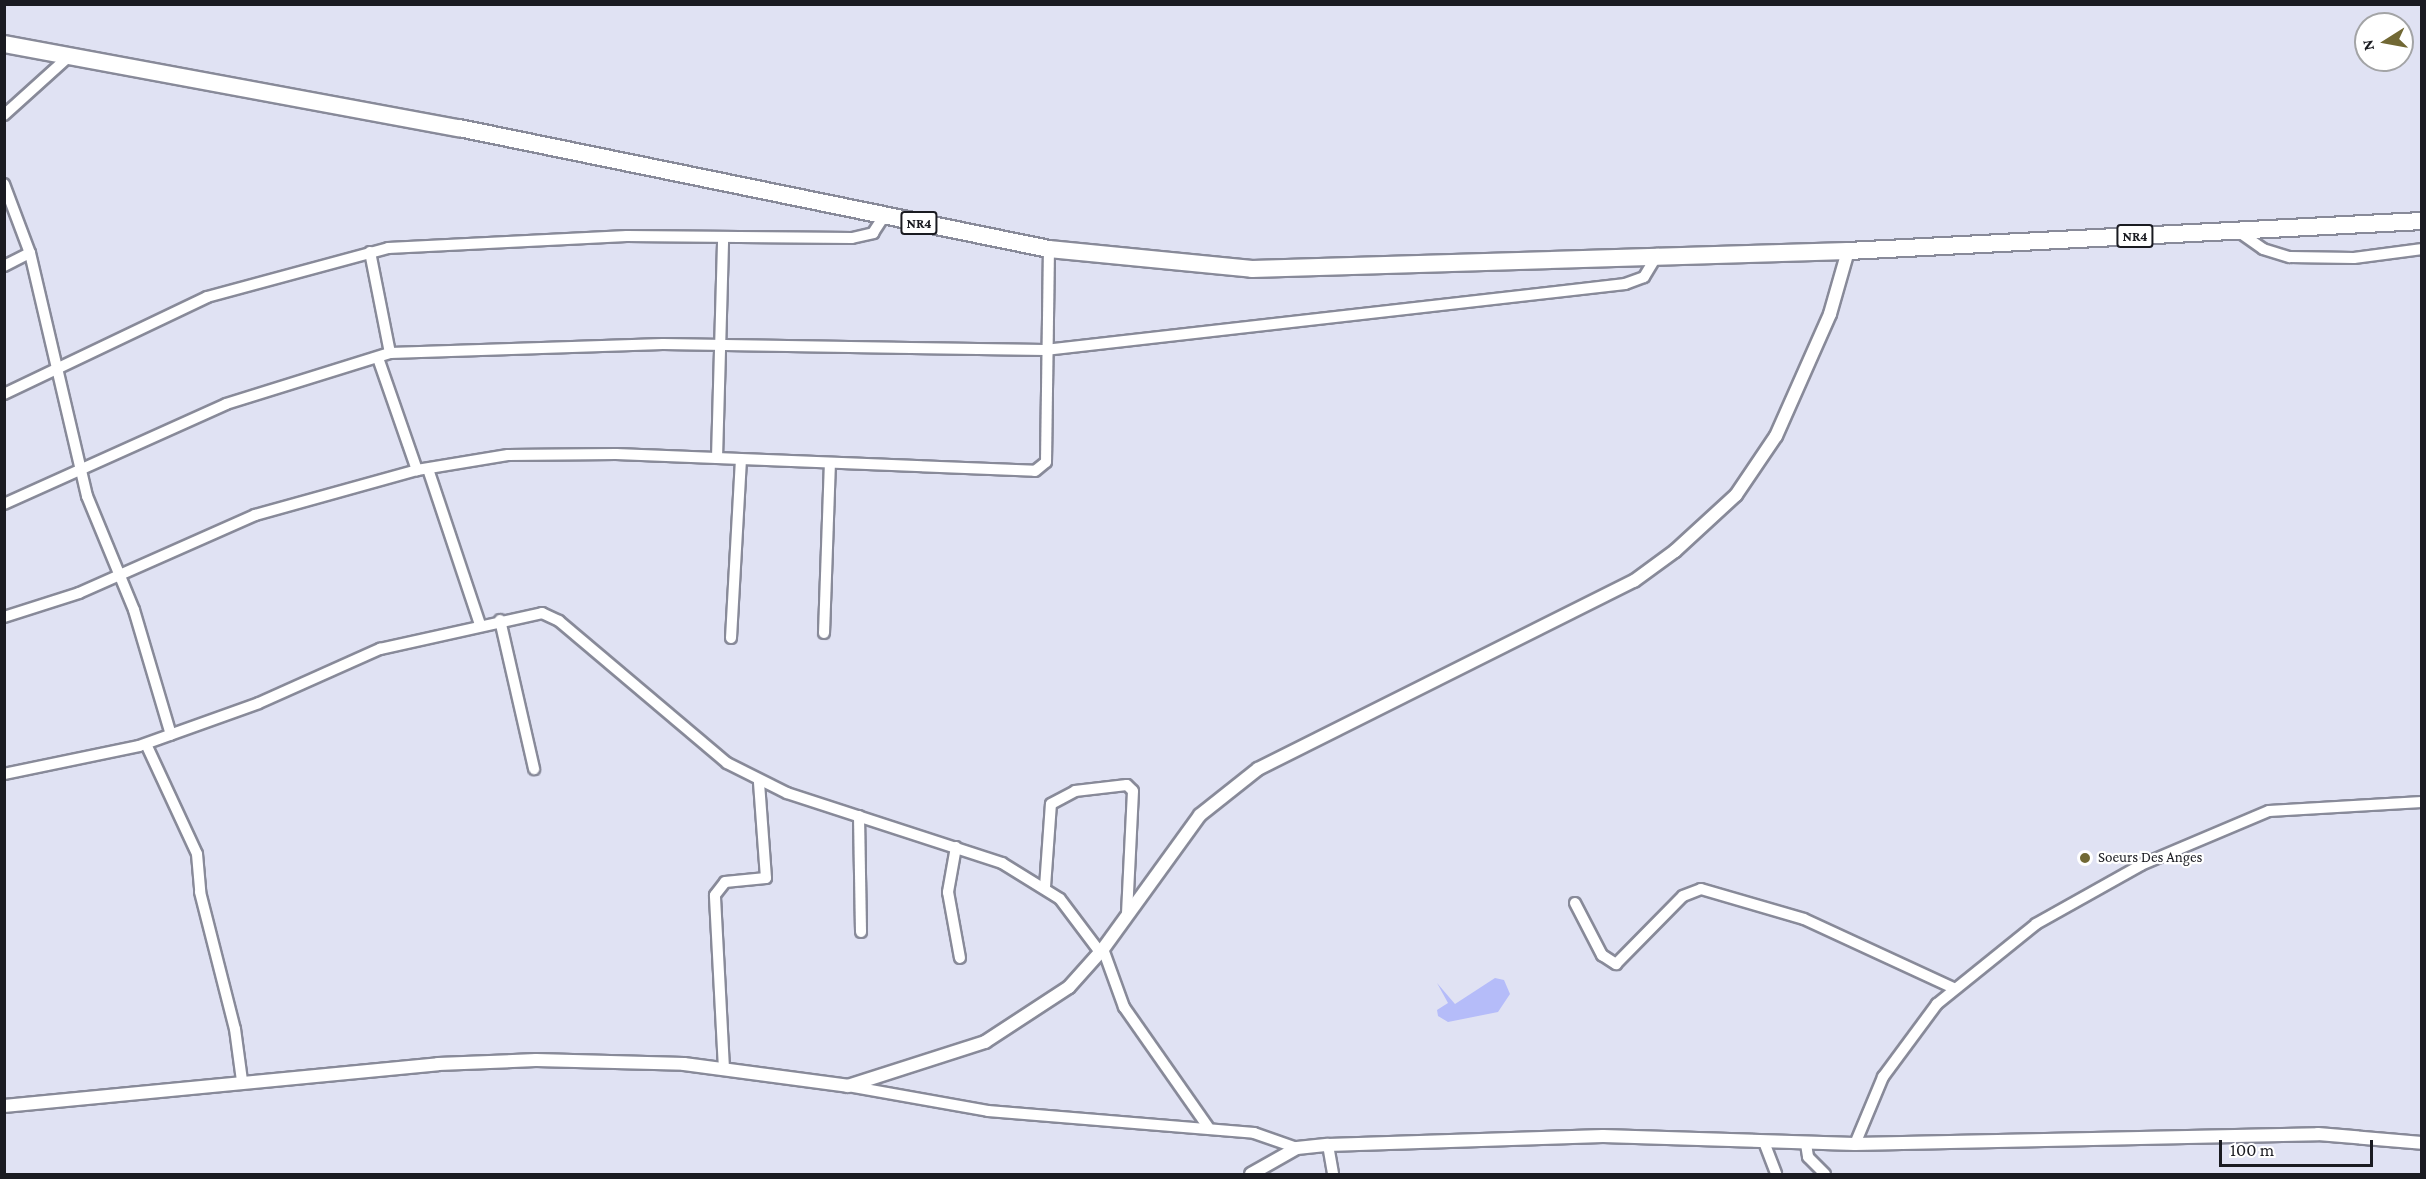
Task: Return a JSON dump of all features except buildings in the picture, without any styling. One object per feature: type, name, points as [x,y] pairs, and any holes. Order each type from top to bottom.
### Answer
[{"type":"highway","name":"NR4","points":[[4,44],[66,59],[459,128],[1049,249],[1252,268],[1658,254],[1848,251],[2421,221]]},
{"type":"street","points":[[4,115],[66,59]]},
{"type":"street","points":[[4,184],[30,253],[81,472],[121,575],[171,735]]},
{"type":"street","points":[[4,394],[55,367],[207,297],[370,252],[568,238],[860,237],[876,231],[884,216]]},
{"type":"street","points":[[2238,232],[2263,249],[2290,257],[2354,258],[2421,249]]},
{"type":"street","points":[[717,458],[723,345],[723,238]]},
{"type":"street","points":[[4,617],[121,575],[255,515],[423,470],[508,455],[717,458],[1017,472],[1042,468],[1049,249]]},
{"type":"street","points":[[848,1086],[985,1042],[1041,1010],[1102,950],[1200,815],[1258,769],[1634,581],[1676,551],[1736,495],[1776,436],[1830,314],[1848,251]]},
{"type":"street","points":[[370,252],[390,353]]},
{"type":"street","points":[[4,266],[30,253]]},
{"type":"street","points":[[4,504],[81,472],[226,404],[390,353],[723,345],[1045,350],[1625,284],[1644,277],[1658,254]]},
{"type":"street","points":[[378,358],[423,470],[480,624]]},
{"type":"street","points":[[731,638],[741,459]]},
{"type":"street","points":[[824,633],[830,463]]},
{"type":"street","points":[[4,774],[146,744],[259,703],[348,660],[480,624],[534,613],[559,621],[711,751],[759,782],[1002,863],[1045,887],[1102,950],[1124,1007],[1208,1127]]},
{"type":"street","points":[[500,620],[534,769]]},
{"type":"street","points":[[146,744],[197,854],[200,892],[235,1029],[242,1082]]},
{"type":"street","points":[[724,1069],[715,895],[725,882],[766,878],[759,782]]},
{"type":"street","points":[[1045,887],[1051,804],[1075,791],[1127,785],[1132,791],[1127,914]]},
{"type":"street","points":[[1855,1144],[1882,1077],[1953,988],[2036,924],[2141,865],[2239,821],[2318,805],[2421,802]]},
{"type":"street","points":[[859,816],[861,932]]},
{"type":"street","points":[[956,848],[948,892],[960,958]]},
{"type":"street","points":[[1575,903],[1602,956],[1616,964],[1683,896],[1701,889],[1804,919],[1953,988]]},
{"type":"street","points":[[4,1106],[242,1082],[536,1060],[724,1069],[848,1086],[988,1111],[1208,1127],[1254,1133],[1297,1148]]},
{"type":"street","points":[[1251,1174],[1297,1148],[1603,1136],[1855,1144],[2242,1134],[2421,1143]]},
{"type":"street","points":[[1764,1142],[1776,1174]]},
{"type":"street","points":[[1806,1144],[1808,1157],[1825,1174]]},
{"type":"street","points":[[1328,1145],[1333,1174]]},
{"type":"shaded area","points":[[1495,978],[1504,980],[1510,994],[1498,1012],[1448,1022],[1438,1016],[1437,1010],[1448,1003],[1437,983],[1455,1004]]},
{"type":"place","name":"Soeurs Des Anges","points":[[2085,858]]}]
